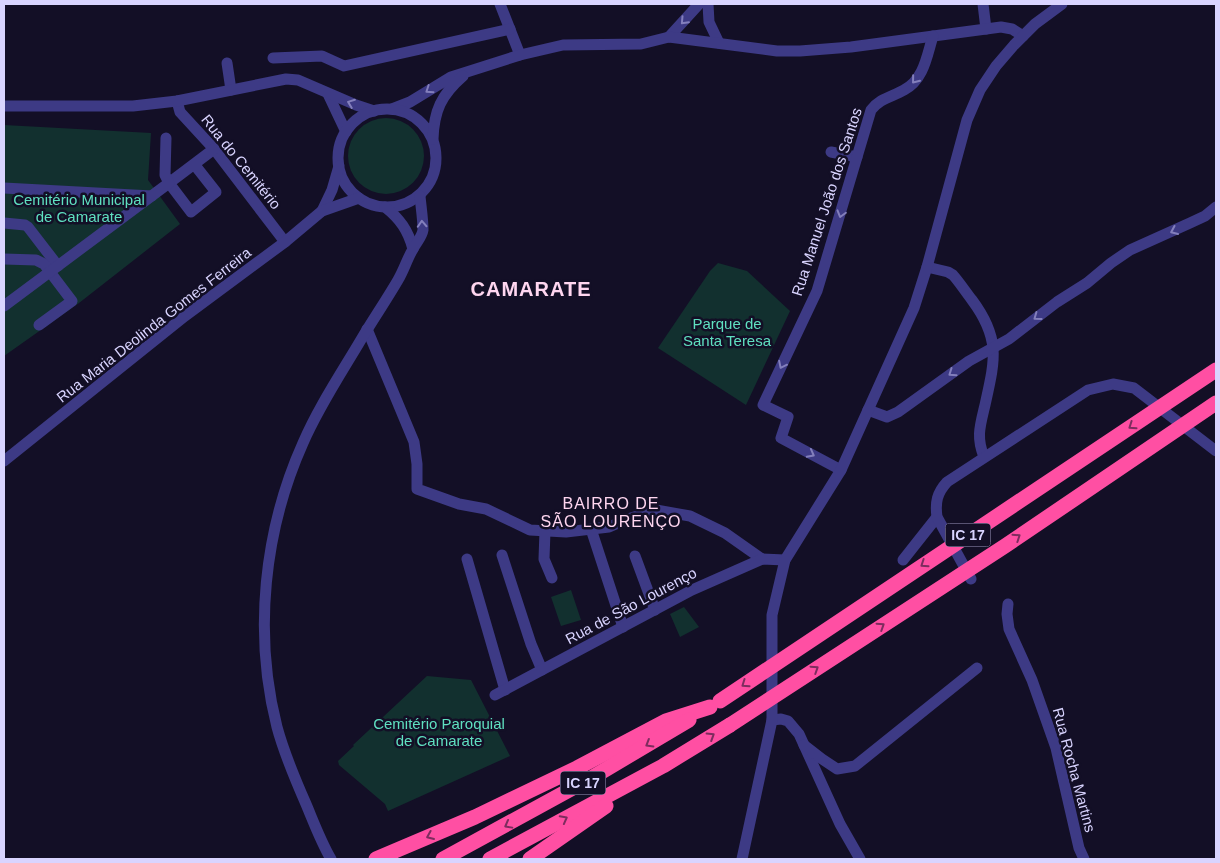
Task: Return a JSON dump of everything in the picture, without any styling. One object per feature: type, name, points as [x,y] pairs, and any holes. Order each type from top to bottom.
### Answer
[{"type":"highway","name":"IC 17","points":[[443,859],[593,777],[715,704],[1216,370]]},
{"type":"highway","name":"IC 17","points":[[490,859],[663,766],[730,724],[1004,546],[1216,403]]},
{"type":"highway","points":[[376,859],[475,817],[569,772],[666,721],[715,704]]},
{"type":"highway","points":[[530,859],[663,766]]},
{"type":"street","points":[[500,4],[520,55]]},
{"type":"street","points":[[669,37],[698,4]]},
{"type":"street","points":[[708,4],[709,22],[719,43]]},
{"type":"street","points":[[983,4],[986,28]]},
{"type":"street","points":[[742,859],[772,720],[772,615],[785,560],[841,470],[914,308],[974,101],[996,66],[1023,36],[1062,4]]},
{"type":"street","points":[[4,106],[133,106],[177,101],[286,80],[298,80],[356,105],[374,110],[392,109],[410,102],[450,77],[520,55],[563,45],[641,44],[669,37],[777,51],[800,51],[851,47],[986,28],[1008,28],[1023,36]]},
{"type":"street","points":[[273,58],[322,56],[344,66],[510,29]]},
{"type":"street","name":"Rua Manuel João dos Santos","points":[[841,470],[781,438],[788,417],[763,405],[817,291],[871,110],[879,101],[904,90],[916,81],[924,67],[933,36]]},
{"type":"street","points":[[227,63],[231,90]]},
{"type":"street","points":[[432,139],[434,120],[440,103],[449,88],[467,72]]},
{"type":"street","points":[[328,94],[346,132]]},
{"type":"street","name":"Rua do Cemitério","points":[[177,101],[180,112],[214,149],[285,242]]},
{"type":"street","points":[[330,859],[321,842],[292,771],[277,726],[265,654],[266,588],[271,548],[284,494],[303,442],[367,329],[399,279],[423,231],[420,196],[433,174],[436,157],[432,139],[423,124],[409,114],[392,109]]},
{"type":"street","points":[[374,110],[358,118],[340,142],[339,166],[346,184],[359,198],[385,207],[398,205],[420,196]]},
{"type":"street","points":[[166,138],[165,175],[191,212],[216,192],[194,164]]},
{"type":"street","points":[[4,306],[214,149]]},
{"type":"street","points":[[831,152],[856,158]]},
{"type":"street","name":"Rua Maria Deolinda Gomes Ferreira","points":[[322,212],[332,190],[339,166]]},
{"type":"street","points":[[4,188],[152,196]]},
{"type":"street","name":"Rua Maria Deolinda Gomes Ferreira","points":[[4,461],[185,316],[285,242],[322,212],[359,198]]},
{"type":"street","points":[[385,207],[397,217],[406,229],[413,249]]},
{"type":"street","points":[[868,410],[882,416],[892,415],[969,361],[1009,338],[1130,250],[1190,224],[1216,207]]},
{"type":"street","points":[[4,224],[25,225],[28,227],[72,301],[39,325]]},
{"type":"street","points":[[4,259],[36,260],[54,269]]},
{"type":"street","points":[[927,267],[948,272],[957,280],[984,316],[989,328],[993,347],[991,376],[978,432],[984,458]]},
{"type":"street","points":[[367,329],[414,442],[417,464],[417,489],[459,504],[486,509],[530,530],[566,532],[609,527],[656,510],[681,514],[690,516],[725,533],[762,559]]},
{"type":"street","points":[[971,579],[937,517],[936,505],[940,489],[946,482],[1088,390],[1114,384],[1134,388],[1216,451]]},
{"type":"street","points":[[904,560],[937,517]]},
{"type":"street","points":[[591,529],[623,627]]},
{"type":"street","points":[[545,531],[544,559],[552,578]]},
{"type":"street","points":[[502,554],[531,644],[542,670]]},
{"type":"street","points":[[635,556],[655,610]]},
{"type":"street","name":"Rua de São Lourenço","points":[[466,559],[500,692],[692,590],[762,559],[785,560]]},
{"type":"street","name":"Rua Rocha Martins","points":[[1008,604],[1006,614],[1009,629],[1032,680],[1056,748],[1079,848],[1084,859]]},
{"type":"street","points":[[804,746],[837,768],[855,766],[977,668]]},
{"type":"street","points":[[772,720],[781,719],[788,721],[799,734],[840,824],[860,859]]},
{"type":"green space","points":[[386,118],[401,121],[413,129],[421,141],[424,156],[421,171],[413,183],[401,191],[386,194],[371,191],[359,183],[351,171],[348,156],[351,141],[359,129],[371,121]]},
{"type":"green space","name":"Cemitério Municipal de Camarate","points":[[4,125],[151,133],[148,180],[180,224],[79,303],[4,356]]},
{"type":"green space","name":"Parque de Santa Teresa","points":[[718,263],[747,271],[790,311],[746,405],[658,348],[710,271]]},
{"type":"green space","points":[[571,590],[581,620],[561,626],[551,597]]},
{"type":"green space","points":[[684,607],[699,627],[680,637],[670,614]]},
{"type":"green space","name":"Cemitério Paroquial de Camarate","points":[[427,676],[471,680],[510,756],[388,811],[385,804],[339,765],[338,761]]},
{"type":"district","name":"CAMARATE","points":[[531,289]]},
{"type":"district","name":"BAIRRO DE SÃO LOURENÇO","points":[[611,512]]}]
